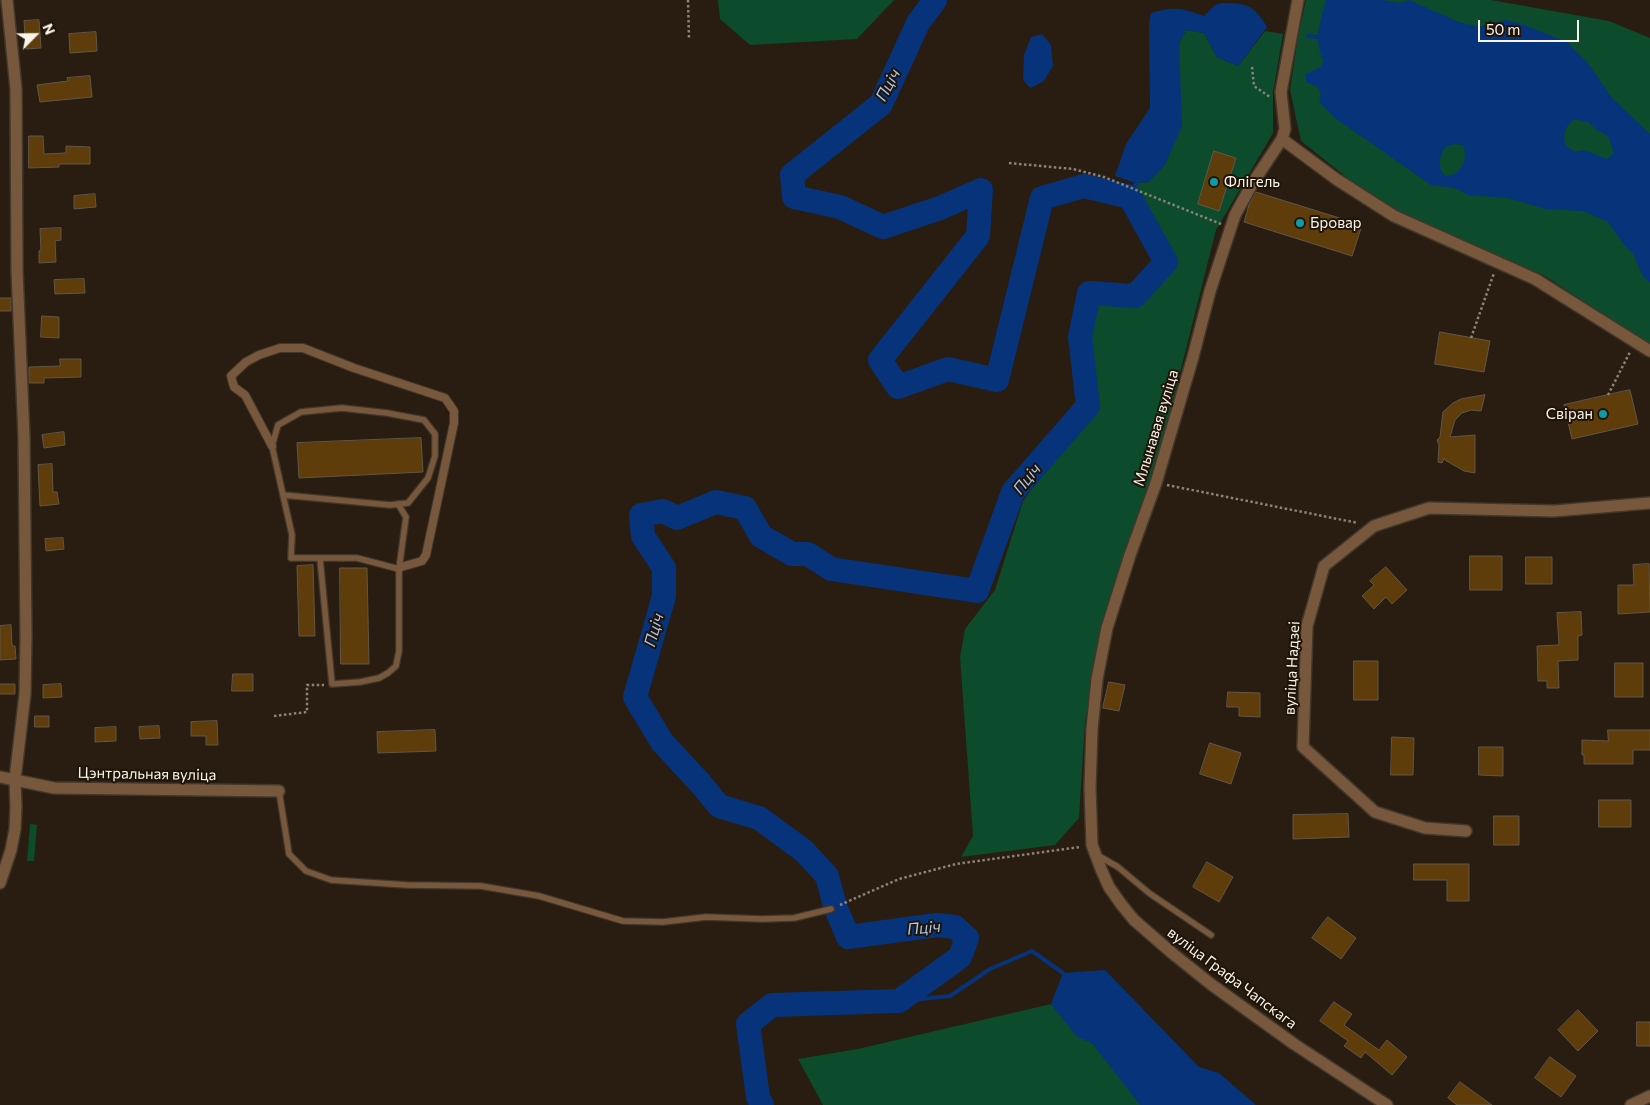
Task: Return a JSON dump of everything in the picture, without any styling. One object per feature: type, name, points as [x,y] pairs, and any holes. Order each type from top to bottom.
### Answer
[{"type":"street","points":[[0,884],[11,850],[15,829],[15,779],[25,694],[26,591],[24,437],[17,270],[16,90],[7,0]]},
{"type":"street","points":[[1298,0],[1281,92],[1285,129],[1282,139],[1336,179],[1394,216],[1535,279],[1650,351]]},
{"type":"street","name":"Млынавая вуліца","points":[[1094,849],[1090,788],[1092,729],[1097,679],[1107,628],[1130,555],[1156,483],[1210,292],[1231,228],[1252,184],[1282,139]]},
{"type":"street","points":[[272,446],[245,395],[234,387],[231,376],[246,362],[280,348],[303,348],[354,368],[445,398],[454,411],[454,423],[426,555],[422,561],[401,567],[399,570]]},
{"type":"street","name":"вуліца Надзеі","points":[[1466,831],[1425,828],[1375,812],[1302,747],[1307,626],[1324,566],[1374,526],[1429,508],[1554,511],[1650,503]]},
{"type":"street","name":"Цэнтральная вуліца","points":[[0,777],[54,788],[279,791]]},
{"type":"street","name":"вуліца Графа Чапскага","points":[[1094,849],[1109,887],[1121,904],[1134,920],[1172,954],[1294,1044],[1387,1105]]},
{"type":"street","points":[[1631,1105],[1650,1096]]},
{"type":"lane","points":[[283,495],[390,506],[408,503],[428,478],[435,456],[435,434],[424,420],[387,413],[342,408],[301,412],[278,425],[272,446],[283,495],[292,535],[291,558],[357,558],[399,570]]},
{"type":"lane","points":[[320,559],[332,684],[360,682],[379,678],[396,666],[399,651],[399,570],[406,516],[398,504]]},
{"type":"lane","points":[[279,791],[289,854],[306,871],[331,880],[407,885],[481,886],[538,896],[623,921],[663,922],[706,917],[794,918],[831,908]]},
{"type":"lane","points":[[1094,849],[1149,893],[1211,935]]},
{"type":"path","points":[[688,0],[689,39]]},
{"type":"path","points":[[1252,67],[1254,86],[1270,97],[1282,100]]},
{"type":"path","points":[[1009,163],[1073,168],[1104,177],[1231,228]]},
{"type":"path","points":[[1471,338],[1498,262]]},
{"type":"path","points":[[1608,395],[1635,342]]},
{"type":"path","points":[[1156,483],[1374,526]]},
{"type":"path","points":[[274,716],[307,712],[307,685],[316,685]]},
{"type":"path","points":[[840,905],[899,879],[956,864],[1076,848],[1094,849]]},
{"type":"green space","points":[[718,0],[894,0],[857,39],[750,45],[720,19]]},
{"type":"green space","points":[[1306,0],[1491,0],[1609,21],[1650,38],[1650,345],[1545,276],[1399,212],[1350,180],[1301,141],[1290,90],[1298,36]]},
{"type":"green space","points":[[1186,30],[1204,33],[1217,57],[1238,66],[1265,31],[1283,34],[1273,92],[1273,133],[1216,230],[1153,480],[1103,622],[1085,722],[1079,818],[1055,845],[961,857],[973,836],[960,657],[965,629],[995,590],[1023,501],[1092,407],[1083,338],[1092,297],[1134,302],[1169,262],[1135,200],[1138,195],[1136,183],[1149,182],[1179,43]]},
{"type":"green space","points":[[30,824],[37,825],[34,861],[27,861]]},
{"type":"green space","points":[[1051,1004],[1092,1043],[1149,1105],[823,1105],[798,1059],[858,1049]]},
{"type":"water","points":[[1326,0],[1383,0],[1399,3],[1409,0],[1459,22],[1479,27],[1506,20],[1567,42],[1590,66],[1612,98],[1650,134],[1650,283],[1643,276],[1632,252],[1625,246],[1608,222],[1583,211],[1545,209],[1508,198],[1468,195],[1455,188],[1431,185],[1335,118],[1319,102],[1321,94],[1318,87],[1306,82],[1306,74],[1320,67],[1324,62],[1318,38]],"holes":[[[1574,119],[1588,122],[1608,136],[1614,153],[1607,159],[1584,150],[1575,152],[1566,146],[1565,131]],[[1463,145],[1465,150],[1464,161],[1459,170],[1445,176],[1441,169],[1442,153],[1447,146]]]},
{"type":"water","points":[[1222,3],[1249,7],[1258,14],[1267,27],[1238,66],[1217,57],[1204,33],[1186,30],[1179,43],[1182,126],[1165,165],[1149,182],[1136,183],[1115,176],[1126,144],[1150,108],[1149,25],[1151,13],[1166,9],[1178,9],[1204,16],[1215,5]]},
{"type":"water","points":[[1042,34],[1051,45],[1053,66],[1043,82],[1030,88],[1023,80],[1024,55],[1031,37]]},
{"type":"water","points":[[1105,970],[1199,1067],[1219,1073],[1256,1105],[1140,1105],[1092,1043],[1077,1037],[1051,1004],[1063,973]]},
{"type":"building","points":[[39,20],[41,48],[26,49],[24,21]]},
{"type":"building","points":[[96,32],[97,51],[70,53],[69,34]]},
{"type":"building","points":[[90,76],[92,97],[40,102],[37,85],[68,81],[67,78]]},
{"type":"building","points":[[29,136],[43,136],[44,154],[66,153],[66,146],[90,147],[90,164],[59,164],[59,167],[29,168]]},
{"type":"building","points":[[1214,151],[1236,158],[1219,211],[1198,204]]},
{"type":"building","points":[[1256,192],[1362,225],[1352,256],[1244,222],[1249,205]]},
{"type":"building","points":[[95,194],[96,207],[74,209],[74,196]]},
{"type":"building","points":[[61,228],[61,240],[55,241],[56,262],[39,263],[39,251],[41,250],[40,229]]},
{"type":"building","points":[[84,279],[85,293],[55,294],[54,280]]},
{"type":"building","points":[[0,298],[11,298],[11,311],[0,311]]},
{"type":"building","points":[[42,316],[59,317],[59,338],[41,337]]},
{"type":"building","points":[[1440,332],[1490,341],[1484,372],[1435,364]]},
{"type":"building","points":[[60,359],[81,359],[81,377],[44,378],[44,383],[29,383],[29,367],[60,366]]},
{"type":"building","points":[[1630,390],[1638,424],[1572,439],[1564,405]]},
{"type":"building","points":[[1485,395],[1481,411],[1471,410],[1462,413],[1455,420],[1450,437],[1475,435],[1475,473],[1464,471],[1444,458],[1442,463],[1438,462],[1439,445],[1437,440],[1440,437],[1443,412],[1461,399]]},
{"type":"building","points":[[64,432],[65,445],[44,448],[42,435]]},
{"type":"building","points":[[421,438],[423,472],[299,478],[297,443]]},
{"type":"building","points":[[52,464],[53,492],[57,492],[59,504],[40,506],[38,465]]},
{"type":"building","points":[[63,538],[64,549],[46,551],[45,539]]},
{"type":"building","points":[[1470,556],[1502,556],[1502,590],[1470,590]]},
{"type":"building","points":[[1526,557],[1552,557],[1552,584],[1526,584]]},
{"type":"building","points":[[1649,564],[1650,612],[1618,614],[1618,585],[1634,585],[1633,565]]},
{"type":"building","points":[[313,565],[315,636],[299,636],[297,566]]},
{"type":"building","points":[[1386,567],[1407,590],[1392,604],[1386,597],[1374,609],[1362,596],[1374,585],[1370,581]]},
{"type":"building","points":[[340,568],[367,568],[369,664],[341,664]]},
{"type":"building","points":[[1581,612],[1582,635],[1578,636],[1578,660],[1558,661],[1559,688],[1547,688],[1547,681],[1538,681],[1537,646],[1559,645],[1557,613]]},
{"type":"building","points":[[11,625],[12,646],[15,646],[16,659],[0,660],[0,626]]},
{"type":"building","points":[[1354,661],[1378,661],[1378,700],[1354,700]]},
{"type":"building","points":[[1615,663],[1643,663],[1643,697],[1615,697]]},
{"type":"building","points":[[233,674],[253,674],[253,691],[232,691]]},
{"type":"building","points":[[1109,682],[1125,685],[1119,711],[1103,708]]},
{"type":"building","points":[[0,684],[15,684],[15,694],[0,694]]},
{"type":"building","points":[[61,684],[62,697],[43,698],[43,685]]},
{"type":"building","points":[[1228,692],[1260,693],[1260,717],[1239,716],[1239,707],[1227,707]]},
{"type":"building","points":[[35,716],[49,716],[49,727],[35,727]]},
{"type":"building","points":[[217,721],[218,745],[206,745],[206,736],[191,736],[191,722]]},
{"type":"building","points":[[159,726],[160,738],[140,739],[139,727]]},
{"type":"building","points":[[116,727],[116,741],[95,742],[95,728]]},
{"type":"building","points":[[435,730],[436,751],[378,753],[377,732]]},
{"type":"building","points":[[1608,730],[1650,730],[1650,750],[1633,750],[1633,764],[1584,764],[1582,740],[1608,741]]},
{"type":"building","points":[[1392,737],[1414,738],[1413,775],[1391,775]]},
{"type":"building","points":[[1210,743],[1241,753],[1231,784],[1200,774]]},
{"type":"building","points":[[1479,747],[1503,747],[1503,776],[1479,775]]},
{"type":"building","points":[[1599,800],[1631,800],[1631,827],[1599,827]]},
{"type":"building","points":[[1348,814],[1349,837],[1293,839],[1293,815]]},
{"type":"building","points":[[1494,816],[1519,816],[1519,845],[1494,845]]},
{"type":"building","points":[[1207,862],[1233,877],[1219,902],[1193,887]]},
{"type":"building","points":[[1414,864],[1469,864],[1469,901],[1447,901],[1447,880],[1414,880]]},
{"type":"building","points":[[1328,917],[1356,938],[1341,959],[1312,938]]},
{"type":"building","points":[[1334,1002],[1352,1014],[1344,1025],[1379,1050],[1387,1040],[1407,1057],[1392,1075],[1365,1052],[1361,1058],[1344,1046],[1348,1041],[1320,1021]]},
{"type":"building","points":[[1578,1010],[1598,1031],[1578,1051],[1558,1030]]},
{"type":"building","points":[[1637,1022],[1650,1022],[1650,1046],[1637,1046]]},
{"type":"building","points":[[1550,1057],[1576,1076],[1561,1097],[1535,1078]]},
{"type":"building","points":[[1460,1082],[1492,1105],[1457,1105],[1448,1098]]},
{"type":"waterway","name":"Пціч","points":[[762,1105],[758,1097],[748,1024],[772,1005],[899,1001],[960,957],[967,938],[955,927],[937,925],[848,937],[835,906],[827,876],[804,851],[759,818],[719,806],[662,742],[635,697],[664,596],[664,568],[643,536],[641,515],[663,511],[677,518],[716,502],[745,508],[761,536],[792,554],[808,554],[831,569],[977,591],[1013,492],[1088,406],[1080,337],[1089,293],[1135,296],[1166,262],[1130,197],[1084,186],[1042,198],[997,380],[948,369],[898,387],[880,360],[978,236],[981,190],[940,208],[883,227],[840,207],[794,197],[792,175],[881,104],[918,23],[935,0]]},
{"type":"waterway","points":[[1308,36],[1317,37]]},
{"type":"waterway","points":[[1130,197],[1138,179]]},
{"type":"waterway","points":[[899,1001],[950,996],[990,969],[1032,951],[1063,973]]},
{"type":"place","name":"Флігель","points":[[1214,182]]},
{"type":"place","name":"Бровар","points":[[1300,223]]},
{"type":"place","name":"Свіран","points":[[1603,414]]}]
